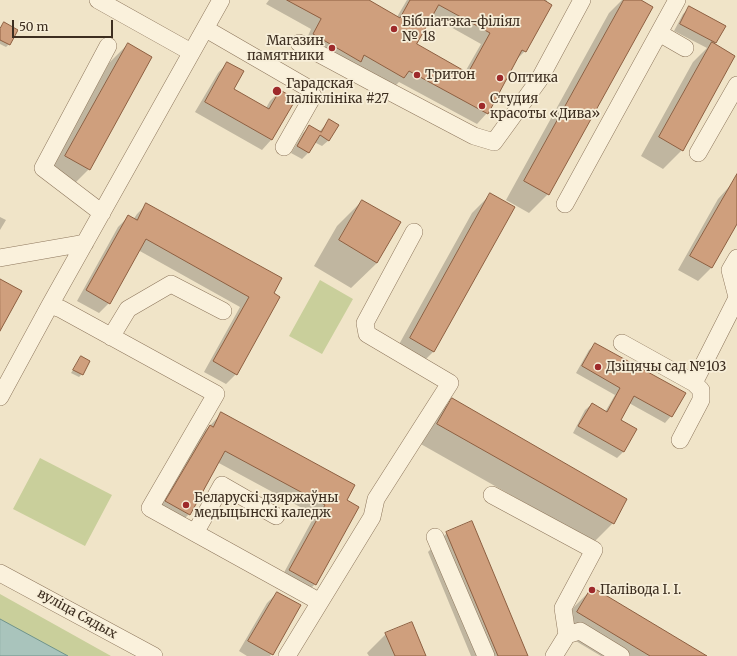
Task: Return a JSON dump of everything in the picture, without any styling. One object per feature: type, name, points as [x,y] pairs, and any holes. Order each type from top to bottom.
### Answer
[{"type":"street","points":[[98,0],[191,52]]},
{"type":"street","points":[[0,397],[221,0]]},
{"type":"street","points":[[299,43],[381,88],[474,136],[494,142],[538,80],[582,0]]},
{"type":"street","points":[[565,204],[676,0]]},
{"type":"street","points":[[206,29],[308,88],[313,96],[284,147]]},
{"type":"street","points":[[659,33],[685,48]]},
{"type":"street","points":[[102,213],[43,168],[108,46]]},
{"type":"street","points":[[698,153],[737,85]]},
{"type":"street","points":[[286,656],[372,518],[376,499],[450,383],[367,334],[365,323],[414,232]]},
{"type":"street","points":[[0,258],[85,242]]},
{"type":"street","points":[[694,383],[737,297],[730,270],[737,258]]},
{"type":"street","points":[[111,337],[128,309],[171,284],[223,311]]},
{"type":"street","points":[[50,305],[216,394],[150,508],[320,602]]},
{"type":"street","points":[[622,343],[694,383],[701,390],[701,400],[680,440]]},
{"type":"street","points":[[195,533],[222,486],[276,516]]},
{"type":"street","points":[[492,495],[594,550],[563,608],[567,635],[554,656]]},
{"type":"street","points":[[435,537],[486,656]]},
{"type":"street","name":"вуліца Сядых","points":[[0,572],[154,656]]},
{"type":"street","points":[[567,635],[580,631],[621,656]]},
{"type":"green space","points":[[320,280],[353,299],[322,354],[289,336]]},
{"type":"green space","points":[[40,458],[112,495],[85,546],[13,509]]},
{"type":"green space","points":[[0,594],[111,656],[0,656]]},
{"type":"water","points":[[0,619],[68,656],[0,656]]},
{"type":"building","points":[[287,0],[369,0],[400,18],[410,0],[544,0],[552,5],[526,52],[522,50],[488,114],[409,71],[404,78],[364,55],[361,62],[313,34],[321,19]],"holes":[[[439,5],[490,33],[468,73],[417,44]]]},
{"type":"building","points":[[624,0],[641,0],[653,7],[549,195],[524,181]]},
{"type":"building","points":[[689,6],[726,26],[716,43],[680,24]]},
{"type":"building","points":[[4,22],[18,30],[10,45],[0,40],[0,29]]},
{"type":"building","points":[[712,42],[735,56],[683,151],[659,137]]},
{"type":"building","points":[[128,43],[152,57],[90,170],[65,156]]},
{"type":"building","name":"Гарадская паліклініка #27","points":[[227,62],[244,71],[234,89],[269,109],[280,90],[296,99],[272,140],[205,102]]},
{"type":"building","points":[[329,119],[339,125],[329,141],[320,135],[309,153],[297,146],[309,125],[321,132]]},
{"type":"building","points":[[737,174],[737,224],[712,268],[690,256]]},
{"type":"building","points":[[490,193],[515,207],[434,352],[410,338]]},
{"type":"building","points":[[362,200],[401,222],[377,263],[339,240]]},
{"type":"building","points":[[146,203],[282,278],[274,293],[280,297],[237,375],[213,361],[249,297],[146,239],[110,304],[86,290],[128,215],[137,220]]},
{"type":"building","points":[[0,279],[22,291],[0,331]]},
{"type":"building","points":[[595,343],[686,393],[672,417],[634,396],[621,420],[637,429],[624,452],[578,426],[592,403],[607,412],[620,388],[582,366]]},
{"type":"building","points":[[81,356],[90,361],[83,375],[73,370]]},
{"type":"building","points":[[452,398],[627,499],[614,524],[437,424]]},
{"type":"building","name":"Беларускі дзяржаўны медыцынскі каледж","points":[[221,412],[355,485],[347,500],[359,507],[316,585],[289,570],[325,505],[225,451],[190,515],[165,501],[210,425],[213,427]]},
{"type":"building","points":[[472,521],[528,656],[498,656],[446,532]]},
{"type":"building","points":[[592,587],[707,656],[650,656],[577,612]]},
{"type":"building","points":[[277,592],[301,605],[273,655],[248,641]]},
{"type":"building","points":[[412,622],[426,656],[395,656],[385,633]]},
{"type":"place","name":"Бібліатэка-філіял № 18","points":[[394,29]]},
{"type":"place","name":"Магазин памятники","points":[[332,48]]},
{"type":"place","name":"Тритон","points":[[417,75]]},
{"type":"place","name":"Оптика","points":[[500,78]]},
{"type":"place","name":"Гарадская паліклініка #27","points":[[277,91]]},
{"type":"place","name":"Студия красоты «Дива»","points":[[482,106]]},
{"type":"place","name":"Дзіцячы сад №103","points":[[598,367]]},
{"type":"place","name":"Беларускі дзяржаўны медыцынскі каледж","points":[[186,505]]},
{"type":"place","name":"Палівода І. І.","points":[[592,590]]}]
